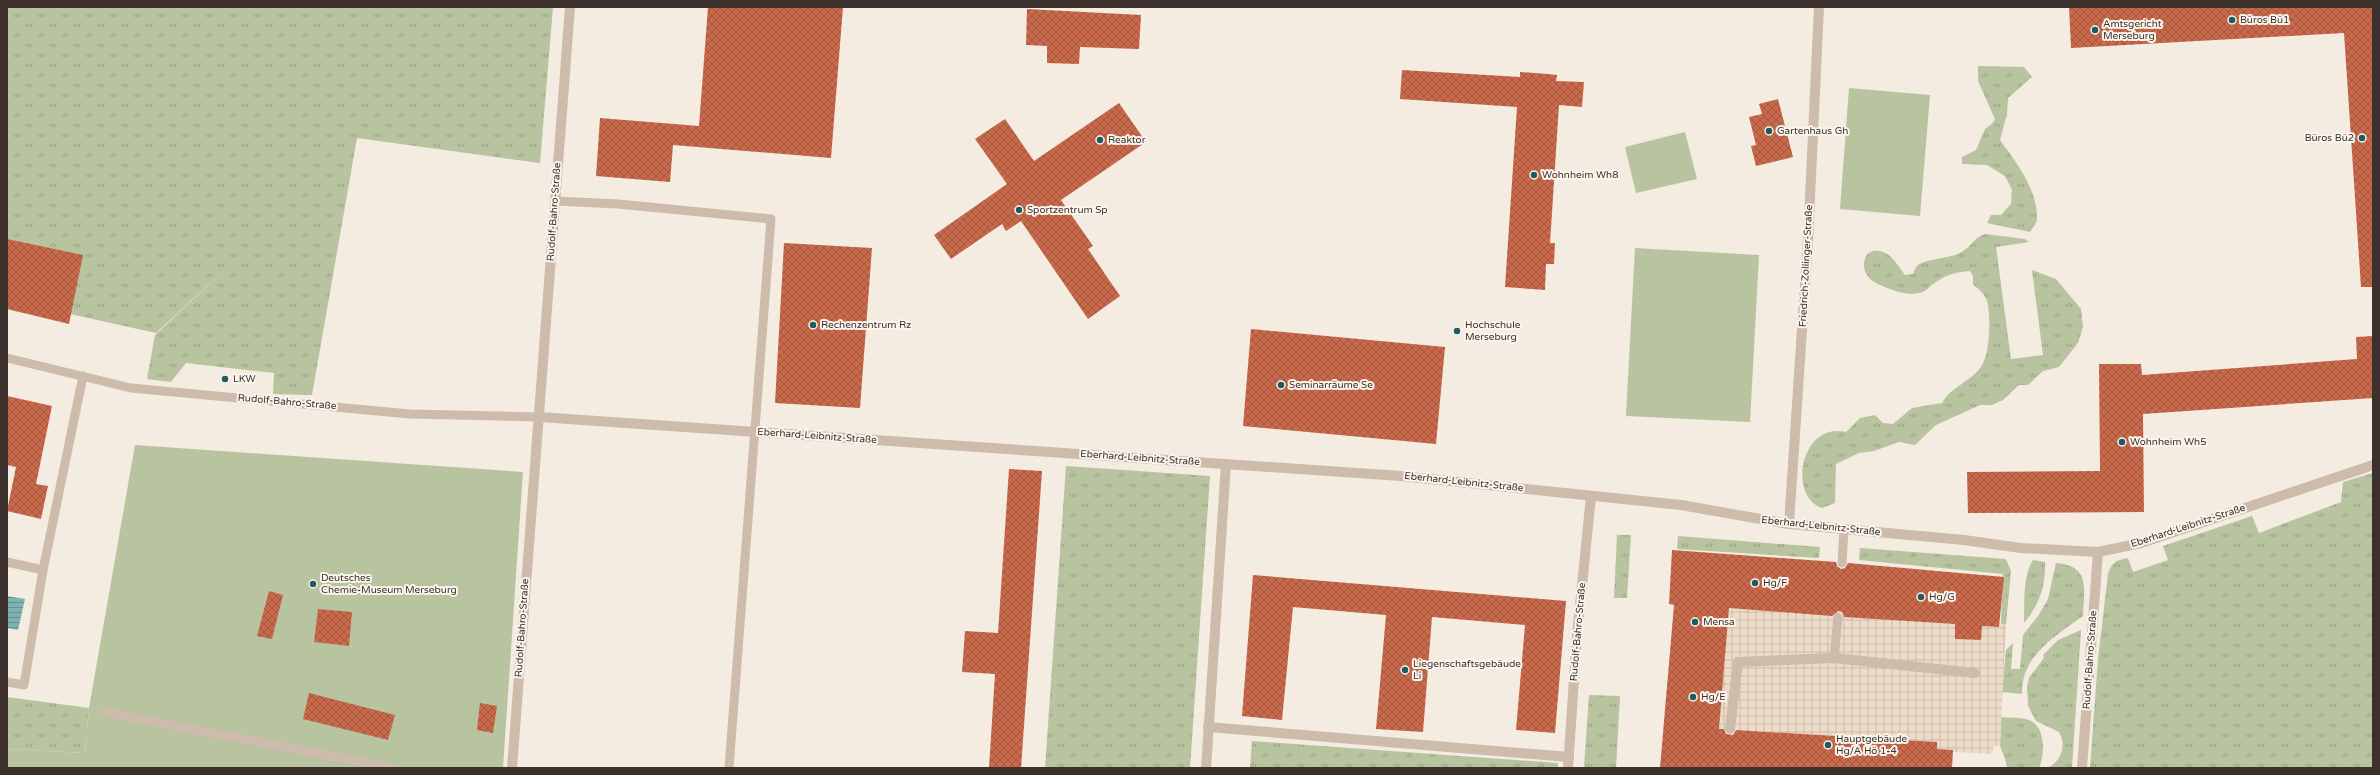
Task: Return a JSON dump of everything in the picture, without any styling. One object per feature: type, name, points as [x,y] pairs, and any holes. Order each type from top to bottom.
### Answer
[{"type":"street","name":"Rudolf-Bahro-Straße","points":[[512,768],[570,7]]},
{"type":"street","name":"Friedrich-Zollinger-Straße","points":[[1789,524],[1808,240],[1819,7]]},
{"type":"street","name":"Eberhard-Leibnitz-Straße","points":[[539,417],[1401,476],[1682,505],[1789,524],[1964,540],[2021,548],[2098,552],[2141,543],[2373,465]]},
{"type":"street","points":[[1206,768],[1226,464]]},
{"type":"street","name":"Rudolf-Bahro-Straße","points":[[1568,768],[1577,635],[1591,496]]},
{"type":"street","name":"Rudolf-Bahro-Straße","points":[[2082,768],[2098,552]]},
{"type":"street","points":[[1730,729],[1738,662],[1834,658],[1975,673]]},
{"type":"street","points":[[1208,727],[1569,757]]},
{"type":"lane","points":[[555,201],[618,204],[771,219],[729,768]]},
{"type":"lane","name":"Rudolf-Bahro-Straße","points":[[7,358],[131,388],[410,414],[539,417]]},
{"type":"lane","points":[[7,682],[24,685],[43,570],[83,376]]},
{"type":"lane","points":[[1842,563],[1844,529]]},
{"type":"lane","points":[[7,562],[43,570]]},
{"type":"lane","points":[[1834,658],[1838,617]]},
{"type":"lane","points":[[104,712],[393,768]]},
{"type":"green space","points":[[7,7],[553,7],[540,163],[357,138],[312,395],[273,394],[274,373],[186,363],[171,382],[147,379],[155,335],[232,263],[156,333],[7,300]]},
{"type":"green space","points":[[1978,66],[2024,67],[2032,77],[2008,98],[2007,114],[2000,140],[2025,177],[2034,198],[2037,219],[2036,224],[2030,232],[1987,223],[1991,215],[2001,215],[2011,204],[2012,190],[2005,176],[1987,165],[1962,164],[1962,157],[1976,150],[1985,129],[1992,124],[1995,119],[1978,81]]},
{"type":"green space","points":[[1849,88],[1930,95],[1920,216],[1840,209]]},
{"type":"green space","points":[[1685,132],[1697,179],[1636,193],[1625,147]]},
{"type":"green space","points":[[1985,234],[2025,239],[2029,242],[1996,247],[2011,359],[2043,355],[2032,270],[2056,279],[2081,309],[2083,327],[2078,343],[2059,367],[2043,371],[2028,385],[2019,385],[2003,400],[1992,405],[1980,405],[1936,425],[1915,445],[1899,442],[1874,451],[1859,453],[1836,464],[1835,503],[1822,508],[1811,501],[1805,490],[1802,476],[1804,461],[1809,448],[1818,438],[1831,432],[1846,432],[1860,418],[1875,415],[1883,423],[1893,424],[1912,408],[1942,403],[1951,392],[1978,371],[1987,352],[1989,324],[1987,301],[1983,294],[1973,284],[1973,276],[1970,271],[1946,276],[1923,292],[1911,294],[1887,288],[1869,278],[1865,272],[1864,266],[1867,254],[1872,251],[1879,251],[1887,254],[1905,275],[1913,274],[1916,267],[1920,264],[1958,254]]},
{"type":"green space","points":[[1635,248],[1759,255],[1750,422],[1626,416]]},
{"type":"green space","name":"Deutsches Chemie-Museum Merseburg","points":[[135,445],[523,472],[503,768],[7,768],[7,749],[85,753],[89,708]]},
{"type":"green space","points":[[1066,466],[1210,476],[1190,768],[1045,768]]},
{"type":"green space","points":[[2373,473],[2373,768],[2090,768],[2098,659],[2108,574],[2113,564],[2117,561],[2128,558],[2133,572],[2168,560],[2163,546],[2252,516],[2259,533],[2341,502],[2343,482]]},
{"type":"green space","points":[[1617,535],[1631,535],[1627,598],[1614,598]]},
{"type":"green space","points":[[1678,536],[1820,547],[1819,558],[1677,549]]},
{"type":"green space","points":[[1860,548],[2006,559],[2011,571],[2006,624],[2001,624],[2003,574],[1859,560]]},
{"type":"green space","points":[[2033,560],[2045,562],[2043,587],[2038,602],[2024,623],[2024,599],[2027,574]]},
{"type":"green space","points":[[2056,563],[2067,565],[2075,569],[2080,574],[2083,580],[2084,588],[2083,616],[2051,639],[2033,658],[2023,681],[2022,694],[2002,692],[2006,650],[2013,643],[2011,669],[2020,669],[2023,635],[2038,616],[2048,599]]},
{"type":"green space","points":[[2081,630],[2072,768],[2047,768],[2059,758],[2062,748],[2061,737],[2059,732],[2036,721],[2028,706],[2027,687],[2029,678],[2044,658],[2043,655],[2058,640]]},
{"type":"green space","points":[[1589,695],[1620,696],[1616,768],[1584,768]]},
{"type":"green space","points":[[7,697],[89,708],[85,753],[7,749]]},
{"type":"green space","points":[[2001,717],[2026,719],[2035,723],[2039,728],[2043,741],[2043,749],[2039,768],[2007,768],[2000,746]]},
{"type":"green space","points":[[1252,741],[1558,763],[1558,768],[1250,768]]},
{"type":"shaded area","points":[[1729,608],[1955,624],[1955,639],[1981,640],[1982,626],[1999,627],[2001,624],[2006,624],[2000,746],[1993,746],[1993,754],[1955,752],[1937,749],[1937,742],[1719,729]]},
{"type":"water","points":[[7,596],[25,599],[18,630],[7,628]]},
{"type":"building","points":[[708,7],[843,7],[831,158],[673,145],[670,182],[596,176],[600,118],[699,126]]},
{"type":"building","points":[[2069,7],[2373,7],[2373,287],[2361,287],[2344,33],[2071,48]]},
{"type":"building","points":[[1027,9],[1141,15],[1139,49],[1080,47],[1079,64],[1047,63],[1047,46],[1026,45]]},
{"type":"building","name":"Wohnheim Wh8","points":[[1402,70],[1520,77],[1520,72],[1557,75],[1556,81],[1584,82],[1582,107],[1559,105],[1550,243],[1555,243],[1554,264],[1546,264],[1545,290],[1505,287],[1517,107],[1400,99]]},
{"type":"building","name":"Gartenhaus Gh","points":[[1778,99],[1793,157],[1756,166],[1751,146],[1756,145],[1749,117],[1762,114],[1759,104]]},
{"type":"building","name":"Sportzentrum Sp","points":[[1119,103],[1146,142],[1061,200],[1093,246],[1088,249],[1120,296],[1088,319],[1021,221],[1006,231],[1002,224],[951,259],[934,235],[1007,184],[975,139],[1005,119],[1034,161]]},
{"type":"building","points":[[7,239],[83,255],[69,324],[7,309]]},
{"type":"building","name":"Rechenzentrum Rz","points":[[784,243],[872,248],[860,408],[775,403]]},
{"type":"building","name":"Seminarräume Se","points":[[1251,329],[1445,347],[1436,444],[1243,426]]},
{"type":"building","name":"Wohnheim Wh5","points":[[2373,336],[2373,398],[2143,414],[2144,512],[1968,513],[1967,472],[2100,471],[2099,364],[2141,364],[2142,375],[2357,359],[2356,337]]},
{"type":"building","points":[[7,396],[52,406],[36,484],[48,486],[41,519],[7,511],[16,467],[7,465]]},
{"type":"building","points":[[1009,469],[1042,471],[1021,768],[989,768],[995,674],[962,672],[965,631],[998,633]]},
{"type":"building","points":[[1672,550],[1836,562],[1837,566],[1841,569],[1845,568],[1848,563],[2004,577],[1999,627],[1982,626],[1981,640],[1955,639],[1955,624],[1844,617],[1842,612],[1838,611],[1832,616],[1729,608],[1719,729],[1724,729],[1726,734],[1733,735],[1736,730],[1937,742],[1937,749],[1953,750],[1952,768],[1660,768],[1674,605],[1669,604]]},
{"type":"building","name":"Liegenschaftsgebäude Li","points":[[1253,575],[1566,601],[1555,733],[1516,730],[1525,625],[1432,617],[1423,732],[1376,729],[1386,615],[1293,607],[1282,720],[1242,716]]},
{"type":"building","points":[[269,591],[283,595],[272,639],[257,636]]},
{"type":"building","points":[[318,609],[352,612],[349,646],[314,642]]},
{"type":"building","points":[[309,693],[395,715],[388,740],[303,719]]},
{"type":"building","points":[[480,703],[497,706],[493,733],[477,730]]},
{"type":"place","name":"Büros Bü1","points":[[2232,20]]},
{"type":"place","name":"Amtsgericht Merseburg","points":[[2095,30]]},
{"type":"place","name":"Gartenhaus Gh","points":[[1769,131]]},
{"type":"place","name":"Büros Bü2","points":[[2362,138]]},
{"type":"place","name":"Reaktor","points":[[1100,140]]},
{"type":"place","name":"Wohnheim Wh8","points":[[1534,175]]},
{"type":"place","name":"Sportzentrum Sp","points":[[1019,210]]},
{"type":"place","name":"Rechenzentrum Rz","points":[[813,325]]},
{"type":"place","name":"Hochschule Merseburg","points":[[1457,331]]},
{"type":"place","name":"LKW","points":[[225,379]]},
{"type":"place","name":"Seminarräume Se","points":[[1281,385]]},
{"type":"place","name":"Wohnheim Wh5","points":[[2122,442]]},
{"type":"place","name":"Hg/F","points":[[1755,583]]},
{"type":"place","name":"Deutsches Chemie-Museum Merseburg","points":[[313,584]]},
{"type":"place","name":"Hg/G","points":[[1921,597]]},
{"type":"place","name":"Mensa","points":[[1695,622]]},
{"type":"place","name":"Liegenschaftsgebäude Li","points":[[1405,670]]},
{"type":"place","name":"Hg/E","points":[[1693,697]]},
{"type":"place","name":"Hauptgebäude Hg/A Hö 1-4","points":[[1828,745]]}]
